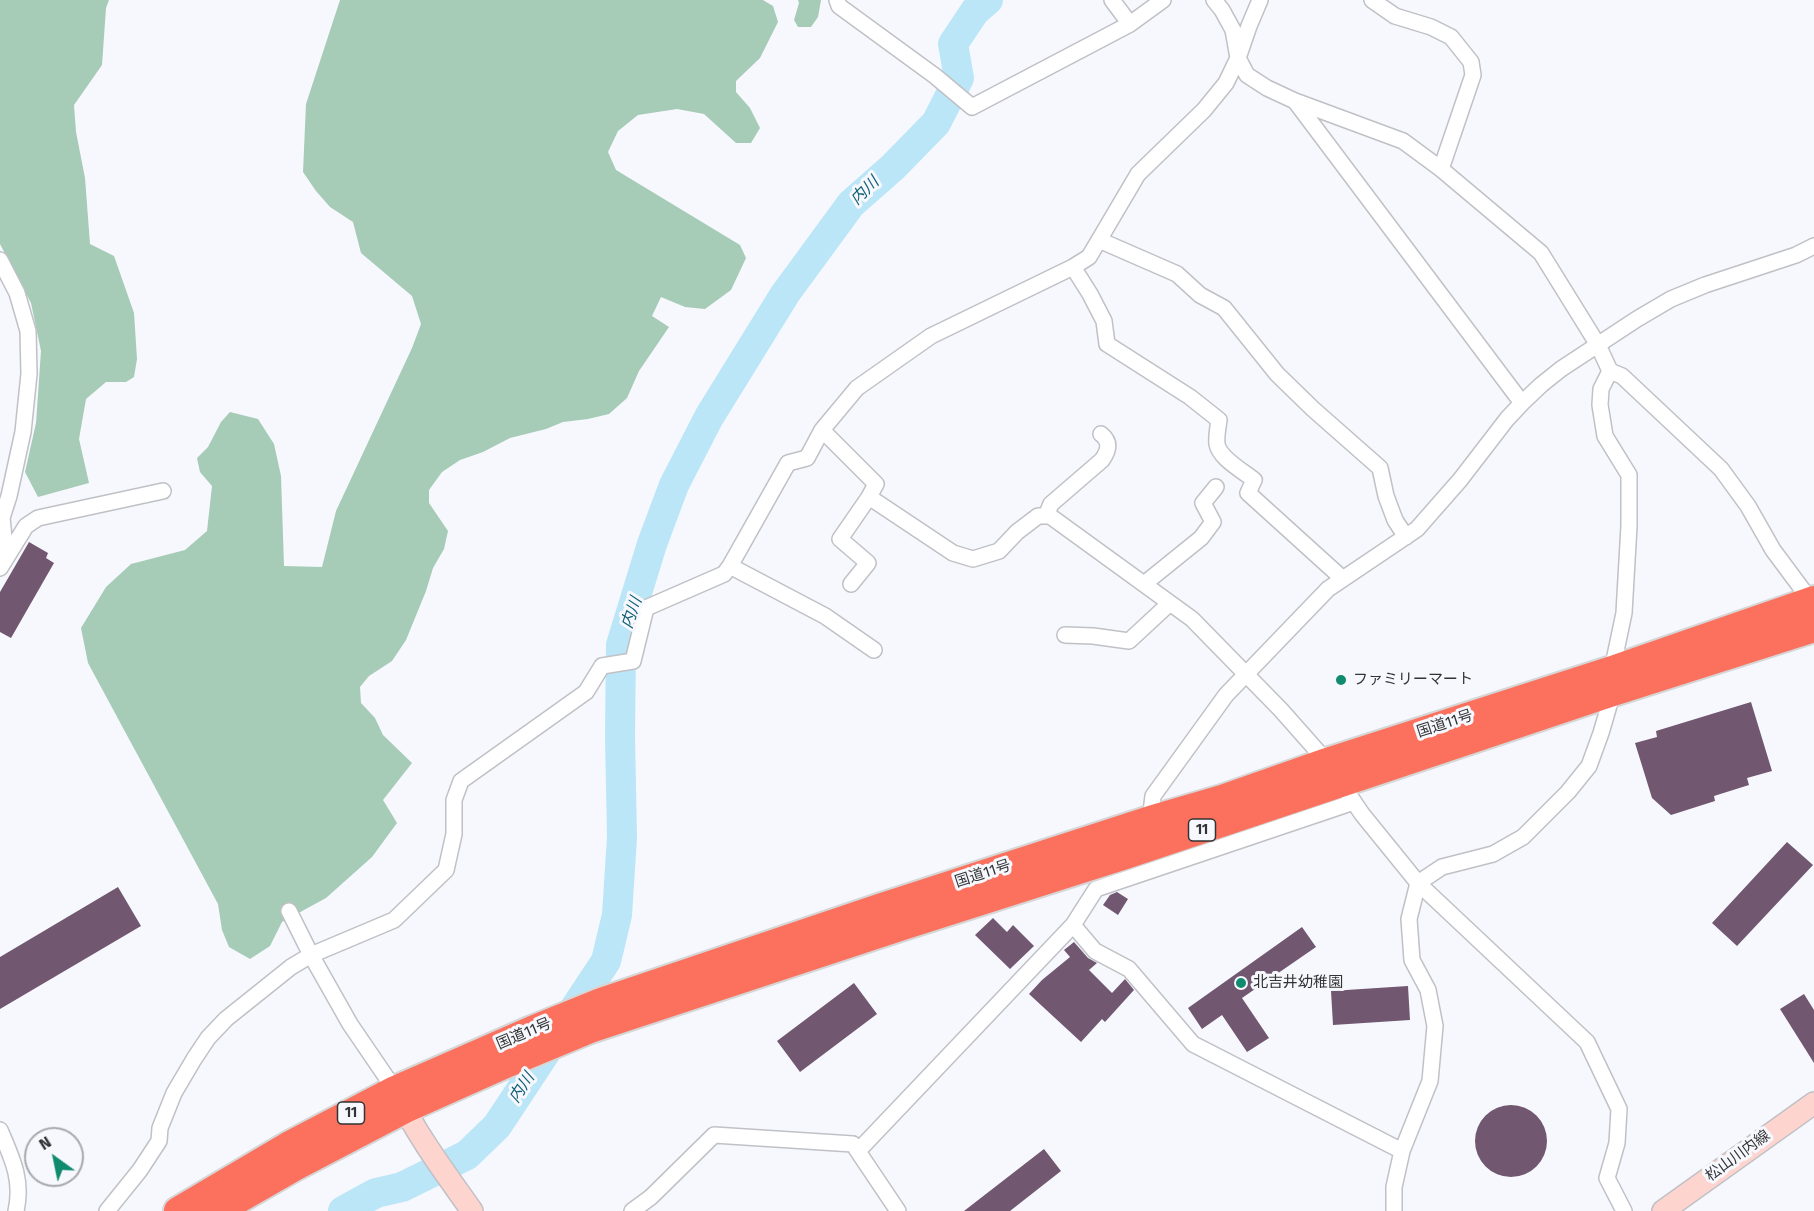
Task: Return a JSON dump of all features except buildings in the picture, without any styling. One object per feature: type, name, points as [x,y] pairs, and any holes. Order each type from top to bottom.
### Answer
[{"type":"highway","name":"国道11号","points":[[178,1211],[288,1146],[400,1100],[508,1063],[590,1029],[1341,782],[1612,681],[1813,610]]},
{"type":"highway","name":"国道11号","points":[[218,1211],[296,1166],[400,1100],[532,1030],[601,1002],[1150,820],[1222,799],[1341,782]]},
{"type":"main road","points":[[400,1100],[472,1211]]},
{"type":"main road","name":"松山川内線","points":[[1663,1211],[1814,1102]]},
{"type":"street","points":[[837,0],[838,6],[935,76],[972,107],[1130,24],[1163,0]]},
{"type":"street","points":[[1112,0],[1130,24]]},
{"type":"street","points":[[1214,0],[1222,9],[1233,30],[1238,58],[1246,75],[1295,101],[1403,141],[1441,169],[1541,253],[1611,370],[1622,376],[1721,469],[1748,506],[1773,550],[1813,610]]},
{"type":"street","points":[[107,1211],[140,1170],[159,1141],[160,1128],[174,1093],[208,1038],[225,1019],[291,967],[311,955],[394,920],[446,870],[454,834],[454,800],[461,781],[586,692],[602,666],[633,661],[646,608],[724,574],[788,463],[807,458],[822,430],[857,388],[931,336],[1089,257],[1138,174],[1204,110],[1226,83],[1260,0]]},
{"type":"street","points":[[1372,0],[1395,16],[1431,27],[1450,37],[1471,62],[1473,75],[1441,169]]},
{"type":"street","points":[[1295,101],[1522,403]]},
{"type":"street","points":[[1100,240],[1177,274],[1200,294],[1224,309],[1277,374],[1312,409],[1380,468],[1386,496],[1395,520],[1406,537]]},
{"type":"street","points":[[1150,820],[1153,796],[1226,695],[1328,589],[1417,530],[1522,403],[1561,369],[1671,298],[1796,255],[1814,246]]},
{"type":"street","points":[[0,260],[17,292],[28,331],[29,374],[23,432],[5,492],[2,518],[3,562]]},
{"type":"street","points":[[1073,267],[1104,321],[1107,344],[1190,397],[1219,420],[1217,439],[1220,453],[1254,480],[1248,493],[1343,579]]},
{"type":"street","points":[[1394,1211],[1394,1187],[1402,1151],[1430,1081],[1435,1026],[1428,990],[1412,960],[1409,920],[1418,883],[1442,867],[1493,854],[1523,837],[1568,792],[1589,766],[1601,734],[1624,614],[1629,526],[1629,475],[1605,436],[1600,405],[1601,389],[1611,370]]},
{"type":"street","points":[[822,430],[876,484],[840,539],[868,563],[851,584]]},
{"type":"street","points":[[1046,516],[1051,504],[1107,454],[1109,446],[1106,438],[1101,434]]},
{"type":"street","points":[[1144,584],[1201,538],[1213,522],[1203,503],[1216,488]]},
{"type":"street","points":[[3,562],[26,526],[38,518],[163,491]]},
{"type":"street","points":[[868,497],[953,553],[973,559],[999,551],[1017,531],[1038,516],[1050,516],[1191,619],[1281,710],[1341,782],[1418,883],[1587,1042],[1619,1109],[1617,1143],[1607,1178],[1624,1211]]},
{"type":"street","points":[[730,566],[825,616],[874,650]]},
{"type":"street","points":[[1065,635],[1129,641],[1170,603]]},
{"type":"street","points":[[858,1151],[1073,925],[1096,889],[1341,782]]},
{"type":"street","points":[[290,911],[311,955],[350,1024],[400,1100]]},
{"type":"street","points":[[1073,925],[1095,951],[1129,969],[1193,1044],[1402,1151]]},
{"type":"street","points":[[0,1130],[16,1169],[19,1185],[16,1211]]},
{"type":"street","points":[[632,1211],[651,1197],[714,1135],[853,1144],[898,1211]]},
{"type":"green space","points":[[0,0],[109,0],[106,8],[102,65],[74,105],[76,132],[85,178],[90,244],[114,256],[134,313],[137,359],[134,377],[126,382],[106,382],[86,399],[79,439],[89,483],[38,497],[25,472],[36,423],[41,351],[31,303],[0,244]]},
{"type":"green space","points":[[340,0],[763,0],[773,6],[778,22],[760,58],[736,81],[736,92],[750,108],[760,128],[751,143],[736,143],[704,114],[677,109],[638,115],[618,131],[608,152],[616,170],[740,245],[746,258],[731,290],[705,309],[685,307],[661,297],[652,316],[669,327],[639,371],[627,398],[609,414],[563,422],[510,438],[483,452],[460,460],[442,472],[429,490],[429,503],[448,531],[444,549],[433,568],[406,640],[392,661],[369,676],[360,687],[361,703],[375,718],[383,735],[412,763],[383,800],[397,823],[372,857],[326,898],[282,922],[270,946],[250,959],[229,947],[222,930],[218,904],[88,663],[81,628],[106,587],[131,564],[185,550],[207,531],[212,486],[200,472],[197,458],[208,447],[221,422],[230,412],[258,419],[274,444],[281,476],[284,566],[322,567],[336,511],[421,324],[412,296],[361,253],[353,222],[330,207],[303,172],[306,104]]},
{"type":"green space","points":[[798,0],[821,0],[818,17],[811,27],[798,27],[794,20]]},
{"type":"waterway","name":"内川","points":[[343,1211],[376,1193],[402,1187],[467,1155],[497,1126],[606,961],[617,915],[622,837],[621,645],[652,544],[674,485],[709,417],[785,294],[851,204],[893,167],[936,123],[959,78],[953,44],[975,11],[988,0]]},
{"type":"place","name":"ファミリーマート","points":[[1341,680]]},
{"type":"place","name":"北吉井幼稚園","points":[[1241,983]]}]
